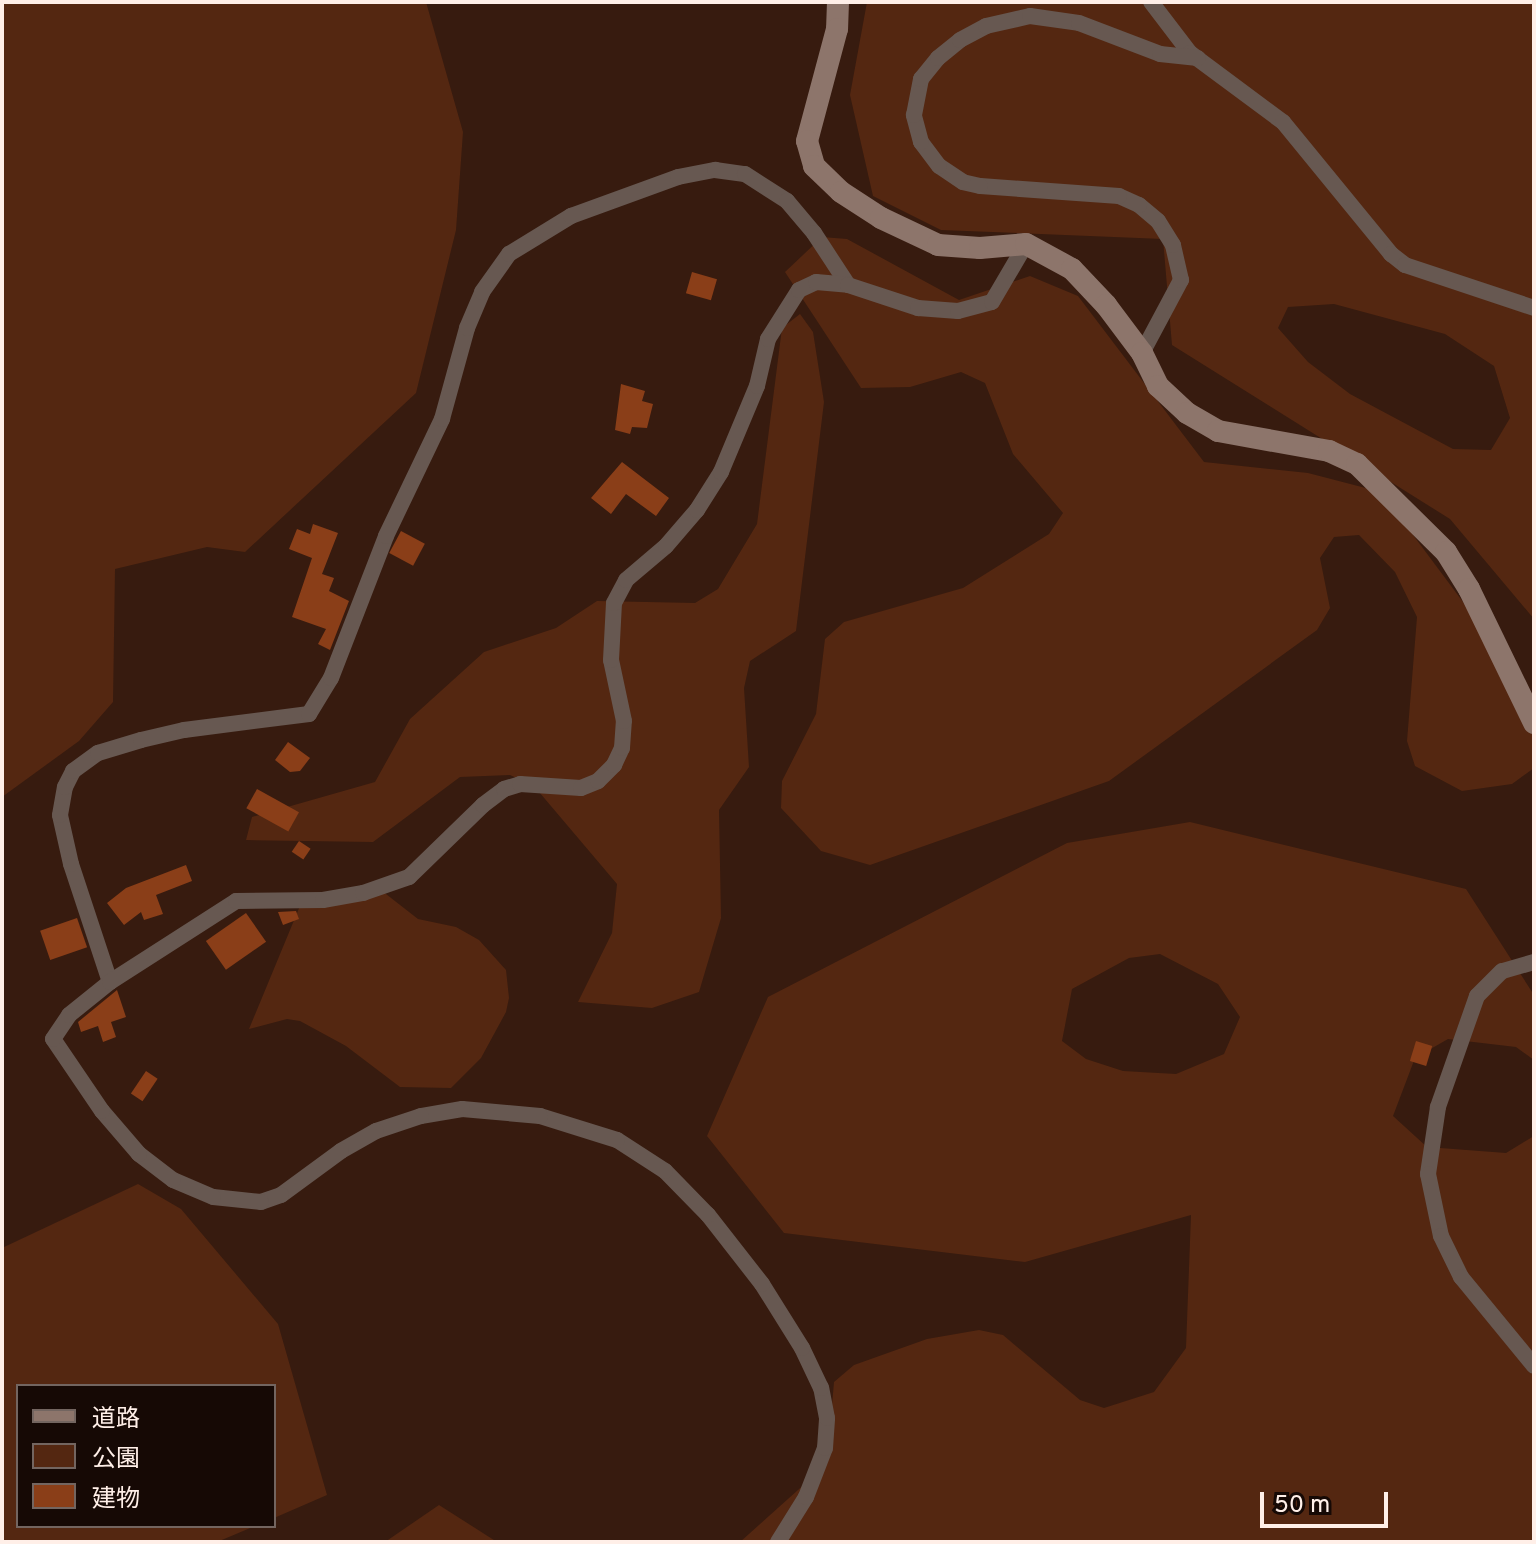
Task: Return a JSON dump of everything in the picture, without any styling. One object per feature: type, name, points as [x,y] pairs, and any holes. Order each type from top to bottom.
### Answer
[{"type":"street","points":[[838,2],[837,29],[807,141],[814,166],[841,192],[881,218],[938,245],[980,248],[1026,244],[1072,269],[1106,305],[1142,353],[1158,386],[1187,413],[1218,431],[1329,451],[1357,464],[1446,552],[1534,723]]},
{"type":"street","points":[[1151,2],[1198,58],[1283,122],[1391,254],[1405,265],[1534,308]]},
{"type":"street","points":[[1142,353],[1181,280],[1173,245],[1158,221],[1139,205],[1119,196],[980,186],[963,182],[939,166],[921,142],[914,115],[921,79],[938,58],[960,40],[986,26],[1030,16],[1079,23],[1160,54],[1198,58]]},
{"type":"street","points":[[110,982],[71,864],[60,815],[65,787],[73,771],[98,753],[141,740],[184,730],[309,714],[331,678],[386,536],[442,419],[467,328],[482,292],[509,254],[571,216],[678,177],[715,170],[745,174],[787,201],[814,233],[848,285]]},
{"type":"street","points":[[778,1542],[806,1497],[825,1448],[827,1418],[821,1388],[802,1348],[762,1284],[708,1215],[665,1171],[617,1140],[540,1116],[462,1109],[421,1116],[376,1131],[341,1151],[281,1195],[261,1202],[213,1197],[173,1180],[139,1154],[102,1111],[53,1039],[69,1015],[110,982],[236,901],[323,900],[363,893],[409,877],[483,805],[504,789],[520,784],[581,788],[605,776],[622,748],[624,721],[611,660],[614,603],[626,580],[666,546],[697,510],[721,472],[757,386],[768,339],[782,312],[799,290],[816,282],[848,285],[918,308],[958,311],[992,302],[1026,244]]},
{"type":"street","points":[[1534,962],[1502,971],[1477,996],[1438,1107],[1428,1174],[1441,1236],[1461,1277],[1534,1366]]},
{"type":"green space","points":[[2,2],[426,2],[463,132],[456,230],[416,393],[245,552],[207,547],[115,569],[113,702],[79,741],[2,797]]},
{"type":"green space","points":[[867,2],[1534,2],[1534,619],[1450,519],[1172,345],[1163,239],[941,230],[873,196],[850,95]],"holes":[[[1334,304],[1445,334],[1494,366],[1510,418],[1491,450],[1453,449],[1350,394],[1308,362],[1278,328],[1288,307]]]},
{"type":"green space","points":[[822,237],[847,239],[959,300],[1030,276],[1078,296],[1204,462],[1308,473],[1381,492],[1510,665],[1534,716],[1534,768],[1512,784],[1462,791],[1415,766],[1407,741],[1417,617],[1395,572],[1359,535],[1334,537],[1320,558],[1330,608],[1317,630],[1109,781],[870,865],[821,851],[781,808],[782,781],[816,714],[825,639],[844,622],[963,588],[1049,534],[1063,513],[1013,454],[985,383],[961,372],[910,387],[861,388],[785,272]]},
{"type":"green space","points":[[800,314],[813,332],[824,402],[796,631],[750,661],[744,688],[749,767],[719,810],[721,918],[699,992],[652,1008],[578,1002],[612,933],[617,884],[534,786],[510,775],[460,777],[373,842],[246,840],[252,817],[375,782],[410,719],[484,652],[556,628],[597,601],[695,603],[718,589],[757,524],[782,328]]},
{"type":"green space","points":[[1190,822],[1466,889],[1534,995],[1534,1060],[1516,1047],[1448,1039],[1415,1058],[1393,1116],[1427,1147],[1506,1153],[1534,1136],[1534,1542],[740,1542],[827,1464],[834,1382],[854,1365],[927,1339],[979,1330],[1003,1335],[1080,1400],[1104,1408],[1154,1392],[1186,1348],[1191,1215],[1025,1262],[784,1233],[707,1136],[768,997],[1067,843]],"holes":[[[1160,954],[1218,984],[1240,1017],[1224,1054],[1176,1074],[1123,1071],[1086,1059],[1062,1041],[1072,989],[1129,958]]]},
{"type":"green space","points":[[377,887],[418,919],[456,927],[479,940],[506,970],[509,998],[506,1012],[481,1058],[451,1088],[400,1087],[346,1046],[300,1021],[287,1019],[249,1029],[302,901]]},
{"type":"green space","points":[[138,1184],[181,1209],[278,1324],[327,1495],[276,1517],[276,1384],[16,1384],[16,1528],[250,1528],[217,1542],[2,1542],[2,1248]]},
{"type":"green space","points":[[439,1505],[497,1542],[385,1542]]},
{"type":"building","points":[[692,272],[717,279],[711,300],[686,293]]},
{"type":"building","points":[[621,384],[645,391],[642,401],[653,404],[647,428],[632,427],[630,434],[615,430]]},
{"type":"building","points":[[622,462],[669,498],[656,516],[626,494],[611,514],[591,498]]},
{"type":"building","points":[[313,524],[338,533],[322,574],[334,578],[329,591],[349,601],[330,650],[318,644],[326,629],[292,617],[312,558],[289,549],[297,529],[310,534]]},
{"type":"building","points":[[401,531],[425,544],[413,566],[389,553]]},
{"type":"building","points":[[288,742],[310,758],[300,771],[290,772],[275,760]]},
{"type":"building","points":[[257,789],[299,812],[288,832],[246,808]]},
{"type":"building","points":[[299,841],[311,849],[303,860],[292,852]]},
{"type":"building","points":[[186,865],[192,881],[156,895],[163,914],[144,920],[141,912],[124,925],[107,903],[126,888]]},
{"type":"building","points":[[296,911],[299,919],[283,925],[278,912]]},
{"type":"building","points":[[246,913],[266,942],[226,970],[206,941]]},
{"type":"building","points":[[77,918],[87,947],[50,960],[40,931]]},
{"type":"building","points":[[117,990],[126,1017],[111,1022],[116,1037],[103,1042],[98,1026],[81,1032],[78,1022]]},
{"type":"building","points":[[1416,1041],[1432,1046],[1426,1066],[1410,1061]]},
{"type":"building","points":[[146,1071],[158,1079],[143,1101],[131,1093]]}]
